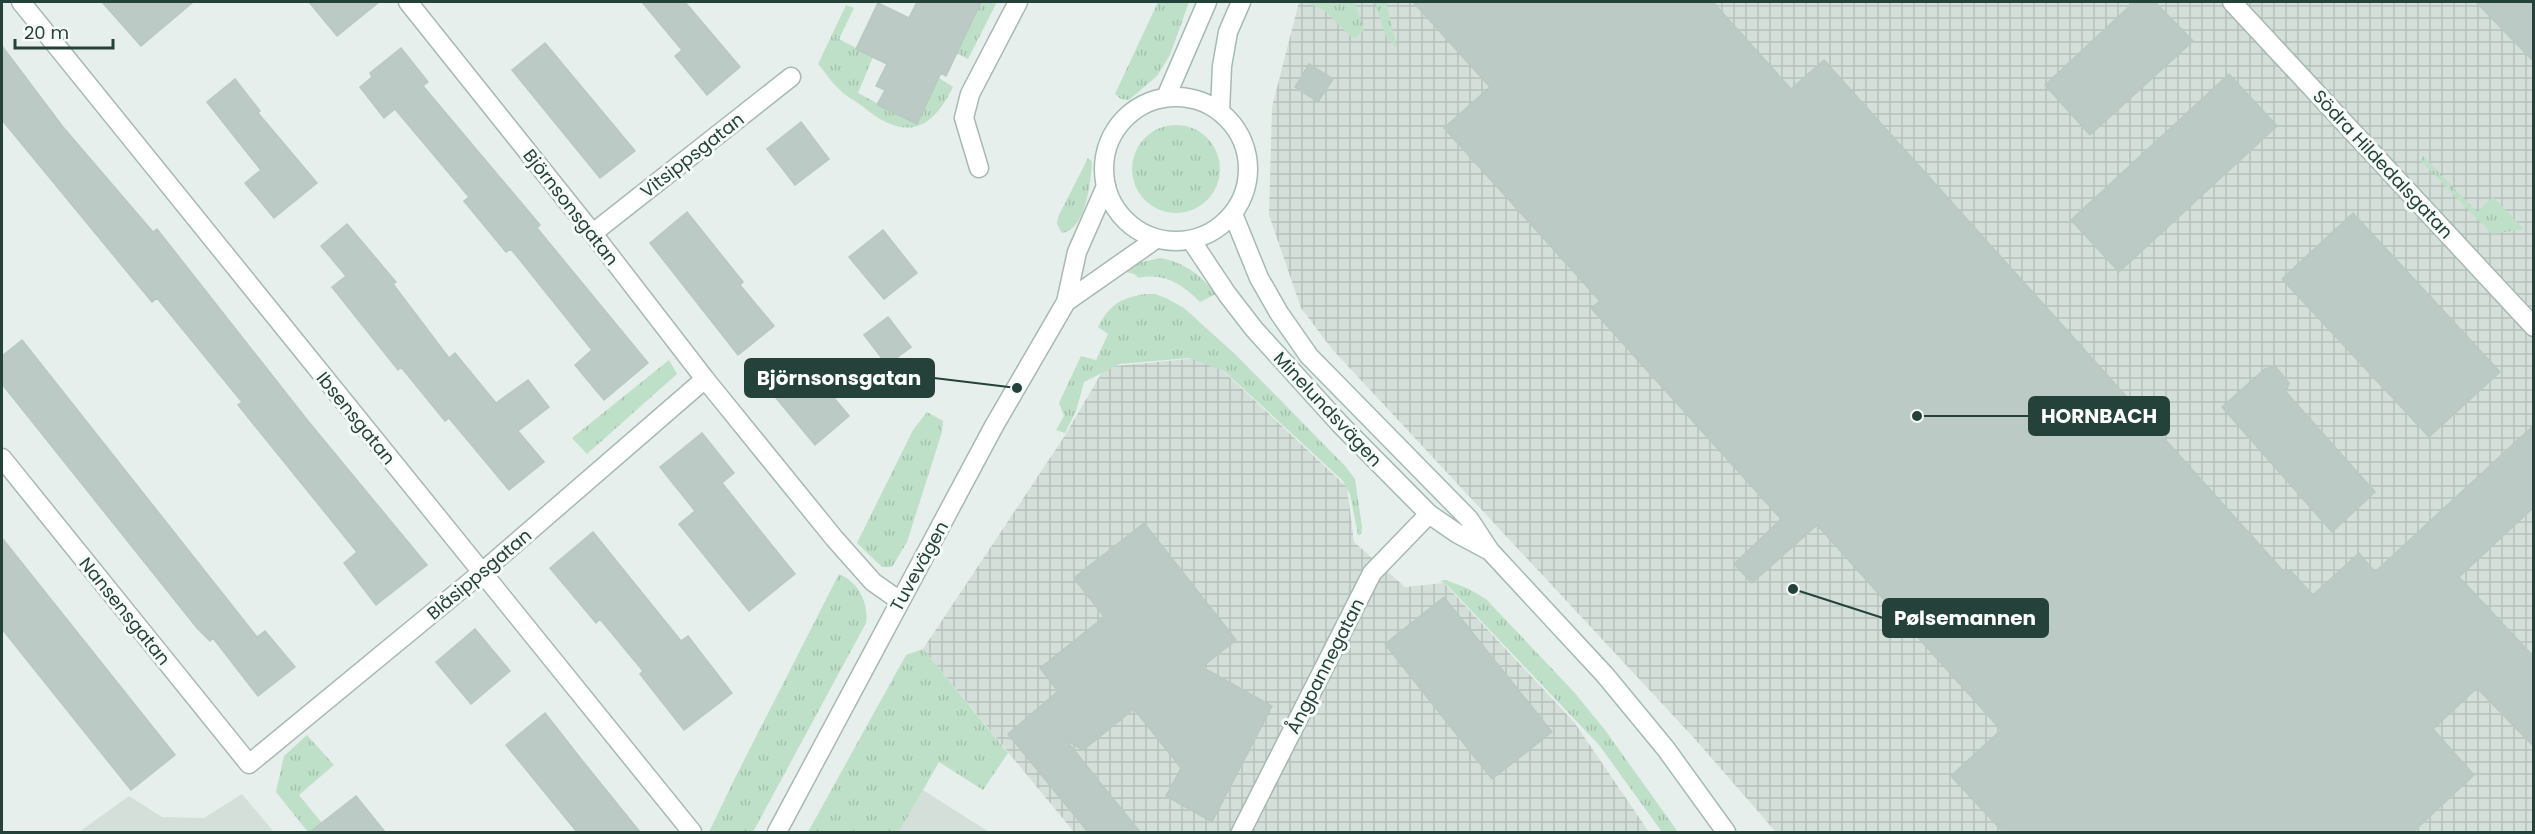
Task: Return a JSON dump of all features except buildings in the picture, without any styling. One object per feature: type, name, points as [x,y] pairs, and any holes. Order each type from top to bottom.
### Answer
[{"type":"street","name":"Ibsensgatan","points":[[21,2],[692,832]]},
{"type":"street","name":"Björnsonsgatan","points":[[408,2],[593,233],[705,380],[834,538],[873,582],[900,601]]},
{"type":"street","points":[[979,168],[964,118],[970,94],[1018,2]]},
{"type":"street","points":[[1166,97],[1207,2]]},
{"type":"street","points":[[1220,111],[1222,66],[1228,32],[1241,2]]},
{"type":"street","name":"Södra Hildedalsgatan","points":[[2232,2],[2534,327]]},
{"type":"street","name":"Vitsippsgatan","points":[[593,233],[791,77]]},
{"type":"street","name":"Tuvevägen","points":[[1166,97],[1195,99],[1220,111],[1240,135],[1249,165],[1244,196],[1233,214],[1215,231],[1179,242],[1156,239],[1137,230],[1120,215],[1106,186],[1104,160],[1108,143],[1116,128],[1134,110],[1149,101],[1166,97]]},
{"type":"street","name":"Tuvevägen","points":[[777,832],[994,426],[1066,302],[1077,252],[1106,186]]},
{"type":"street","name":"Minelundsvägen","points":[[1233,214],[1259,278],[1279,313],[1309,356],[1469,519],[1490,551],[1620,693],[1666,749],[1725,832]]},
{"type":"street","name":"Tuvevägen","points":[[1066,302],[1156,239]]},
{"type":"street","name":"Minelundsvägen","points":[[1191,240],[1227,294],[1254,329],[1340,424],[1429,513],[1458,534],[1490,551]]},
{"type":"street","name":"Blåsippsgatan","points":[[249,764],[481,573],[705,380]]},
{"type":"street","name":"Nansensgatan","points":[[2,458],[249,764]]},
{"type":"street","name":"Ångpannegatan","points":[[1241,832],[1372,573],[1429,513]]},
{"type":"shaded area","points":[[1299,2],[2533,2],[2533,832],[1776,832],[1694,738],[1332,349],[1301,308],[1269,215],[1272,107]]},
{"type":"shaded area","points":[[1208,357],[1347,487],[1354,542],[1405,587],[1444,583],[1574,722],[1649,832],[1074,832],[923,649],[1064,437],[1105,367]]},
{"type":"shaded area","points":[[923,790],[989,832],[899,832]]},
{"type":"shaded area","points":[[242,794],[274,832],[79,832],[129,796],[162,817],[204,818]]},
{"type":"green space","points":[[981,2],[997,2],[968,59],[956,53]]},
{"type":"green space","points":[[1158,2],[1189,2],[1170,55],[1157,76],[1129,100],[1121,99],[1115,94]]},
{"type":"green space","points":[[1305,2],[1355,2],[1364,31],[1355,38],[1351,37],[1324,10]]},
{"type":"green space","points":[[1374,2],[1386,2],[1397,48],[1386,37]]},
{"type":"green space","points":[[846,5],[854,8],[839,39],[873,57],[858,93],[916,124],[939,78],[953,87],[935,115],[925,123],[914,127],[903,127],[890,124],[877,117],[841,91],[818,64]]},
{"type":"green space","points":[[1176,125],[1201,132],[1213,144],[1220,169],[1213,194],[1201,206],[1176,213],[1151,206],[1139,194],[1132,169],[1139,144],[1151,132]]},
{"type":"green space","points":[[2423,156],[2477,212],[2493,197],[2524,229],[2492,234],[2421,161]]},
{"type":"green space","points":[[1088,158],[1092,162],[1086,204],[1077,223],[1070,230],[1062,233],[1057,224],[1058,217]]},
{"type":"green space","points":[[1160,258],[1191,270],[1216,294],[1200,302],[1180,285],[1165,278],[1139,278],[1126,272],[1138,263]]},
{"type":"green space","points":[[1144,294],[1155,294],[1184,308],[1236,355],[1346,467],[1355,479],[1361,534],[1358,535],[1350,494],[1343,481],[1224,371],[1189,358],[1120,364],[1084,382],[1076,411],[1065,433],[1056,430],[1064,416],[1059,403],[1081,356],[1096,360],[1108,334],[1098,327],[1102,319],[1116,304]]},
{"type":"green space","points":[[669,360],[677,374],[587,454],[572,438]]},
{"type":"green space","points":[[927,412],[943,421],[942,432],[907,542],[892,567],[882,567],[857,543],[913,430]]},
{"type":"green space","points":[[839,574],[852,582],[861,594],[866,608],[866,623],[753,832],[709,832],[735,778]]},
{"type":"green space","points":[[1446,580],[1486,599],[1574,692],[1605,730],[1678,832],[1662,832],[1599,745],[1447,585],[1440,581]]},
{"type":"green space","points":[[923,649],[1008,753],[983,790],[939,762],[899,832],[808,832],[906,655]]},
{"type":"green space","points":[[307,735],[334,765],[299,795],[322,823],[318,827],[322,832],[308,832],[276,792],[284,756]]},
{"type":"place","name":"Björnsonsgatan","points":[[1017,388]]},
{"type":"place","name":"HORNBACH","points":[[1917,416]]},
{"type":"place","name":"Pølsemannen","points":[[1793,589]]}]
